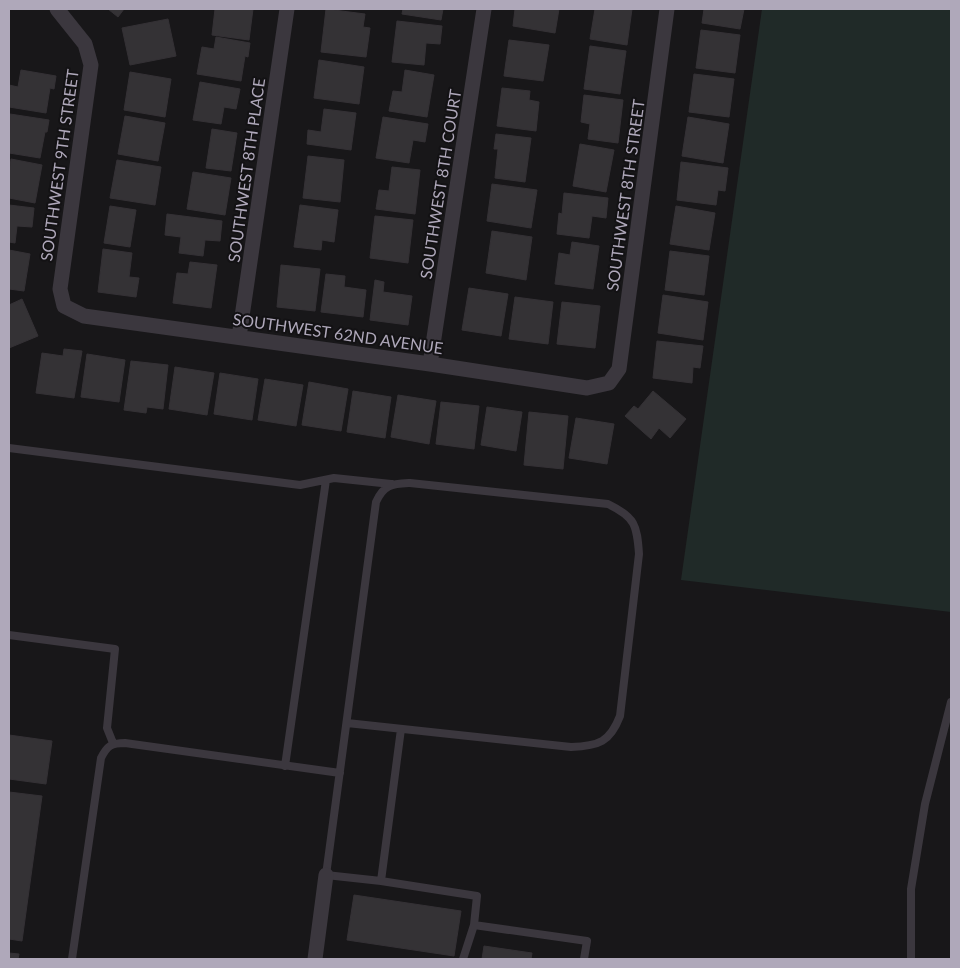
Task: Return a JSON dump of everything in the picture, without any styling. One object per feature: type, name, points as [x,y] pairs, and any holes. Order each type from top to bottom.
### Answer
[{"type":"street","name":"SOUTHWEST 9TH STREET","points":[[57,9],[86,44],[91,65],[60,289],[64,306]]},
{"type":"street","name":"SOUTHWEST 8TH PLACE","points":[[239,337],[287,9]]},
{"type":"street","name":"SOUTHWEST 8TH COURT","points":[[430,364],[484,9]]},
{"type":"street","name":"SOUTHWEST 8TH STREET","points":[[610,383],[619,369],[667,9]]},
{"type":"street","name":"SOUTHWEST 62ND AVENUE","points":[[64,306],[84,316],[430,364],[587,388],[610,383]]},
{"type":"street","points":[[315,959],[326,875]]},
{"type":"lane","points":[[9,448],[300,485],[334,478],[391,484],[410,483],[608,504],[621,510],[631,519],[638,534],[639,554],[620,716],[616,728],[602,743],[571,747],[346,723]]},
{"type":"lane","points":[[285,766],[326,480]]},
{"type":"lane","points":[[391,484],[380,493],[376,502],[326,875],[381,881],[477,896],[474,925],[463,959]]},
{"type":"lane","points":[[9,635],[115,649],[107,728],[113,743]]},
{"type":"lane","points":[[911,959],[911,889],[925,804],[951,702]]},
{"type":"lane","points":[[381,881],[401,729]]},
{"type":"lane","points":[[72,959],[101,758],[106,748],[113,743],[125,743],[340,774]]},
{"type":"lane","points":[[474,925],[587,941],[584,959]]},
{"type":"shaded area","points":[[762,9],[951,9],[951,612],[681,580]]},
{"type":"building","points":[[108,9],[124,9],[118,17]]},
{"type":"building","points":[[215,9],[253,9],[249,40],[212,35]]},
{"type":"building","points":[[326,9],[365,14],[363,27],[370,28],[366,57],[321,52]]},
{"type":"building","points":[[403,9],[443,9],[441,20],[402,14]]},
{"type":"building","points":[[515,9],[559,9],[555,33],[513,26]]},
{"type":"building","points":[[595,9],[632,9],[627,45],[590,39]]},
{"type":"building","points":[[704,9],[744,9],[740,29],[702,23]]},
{"type":"building","points":[[168,19],[176,56],[130,65],[122,28]]},
{"type":"building","points":[[397,21],[442,26],[440,44],[426,43],[424,65],[392,62]]},
{"type":"building","points":[[701,30],[740,35],[735,73],[696,68]]},
{"type":"building","points":[[216,37],[250,43],[248,57],[245,56],[241,81],[197,74],[202,47],[214,49]]},
{"type":"building","points":[[509,40],[549,45],[543,81],[504,76]]},
{"type":"building","points":[[590,46],[626,51],[620,94],[584,89]]},
{"type":"building","points":[[319,60],[364,67],[359,104],[314,98]]},
{"type":"building","points":[[21,70],[56,76],[54,89],[50,88],[46,113],[9,107],[9,85],[18,87]]},
{"type":"building","points":[[405,70],[434,75],[427,117],[389,111],[393,91],[402,92]]},
{"type":"building","points":[[130,72],[171,79],[165,117],[124,110]]},
{"type":"building","points":[[694,74],[734,79],[729,117],[689,112]]},
{"type":"building","points":[[200,82],[240,89],[236,109],[224,107],[221,124],[193,120]]},
{"type":"building","points":[[502,88],[530,91],[529,100],[539,102],[536,131],[497,126]]},
{"type":"building","points":[[584,95],[623,100],[618,143],[588,139],[590,124],[581,122]]},
{"type":"building","points":[[324,109],[356,113],[351,150],[307,144],[308,130],[321,132]]},
{"type":"building","points":[[10,114],[49,120],[40,158],[9,153]]},
{"type":"building","points":[[125,116],[165,123],[158,161],[118,154]]},
{"type":"building","points":[[383,117],[428,124],[425,142],[413,140],[409,163],[376,158]]},
{"type":"building","points":[[688,117],[729,124],[723,163],[682,156]]},
{"type":"building","points":[[212,129],[237,133],[231,171],[206,168]]},
{"type":"building","points":[[496,134],[531,138],[525,182],[495,178],[498,149],[494,149]]},
{"type":"building","points":[[580,144],[614,150],[606,192],[573,186]]},
{"type":"building","points":[[308,156],[344,160],[340,202],[303,198]]},
{"type":"building","points":[[11,159],[42,165],[35,203],[9,198]]},
{"type":"building","points":[[117,160],[161,167],[155,205],[110,198]]},
{"type":"building","points":[[681,162],[728,168],[725,191],[718,190],[716,205],[677,200]]},
{"type":"building","points":[[392,167],[420,170],[415,214],[376,209],[379,190],[389,191]]},
{"type":"building","points":[[193,172],[231,178],[225,215],[187,209]]},
{"type":"building","points":[[492,184],[537,190],[531,228],[487,221]]},
{"type":"building","points":[[564,193],[608,198],[606,218],[592,216],[589,238],[557,234],[559,213],[562,214]]},
{"type":"building","points":[[9,205],[34,208],[32,227],[17,226],[15,243],[9,242]]},
{"type":"building","points":[[300,205],[338,210],[334,242],[322,240],[321,250],[294,247]]},
{"type":"building","points":[[110,206],[136,210],[130,247],[104,243]]},
{"type":"building","points":[[676,206],[715,213],[709,250],[670,244]]},
{"type":"building","points":[[167,214],[222,221],[220,241],[205,240],[203,256],[179,253],[181,237],[165,235]]},
{"type":"building","points":[[375,216],[413,220],[408,263],[370,258]]},
{"type":"building","points":[[492,231],[532,237],[526,280],[486,273]]},
{"type":"building","points":[[572,242],[599,246],[593,289],[555,284],[559,253],[570,255]]},
{"type":"building","points":[[103,249],[132,253],[129,277],[139,278],[136,297],[98,292]]},
{"type":"building","points":[[9,250],[30,254],[24,291],[9,289]]},
{"type":"building","points":[[670,251],[709,256],[704,295],[665,290]]},
{"type":"building","points":[[190,262],[217,265],[211,308],[173,303],[177,273],[188,274]]},
{"type":"building","points":[[281,265],[320,269],[315,311],[277,307]]},
{"type":"building","points":[[326,274],[345,276],[344,287],[366,290],[363,317],[321,312]]},
{"type":"building","points":[[375,280],[384,282],[383,292],[412,296],[408,325],[370,320]]},
{"type":"building","points":[[469,288],[508,294],[501,336],[462,330]]},
{"type":"building","points":[[663,295],[708,302],[703,340],[658,333]]},
{"type":"building","points":[[515,297],[553,302],[548,344],[509,339]]},
{"type":"building","points":[[22,299],[38,336],[9,348],[9,305]]},
{"type":"building","points":[[562,302],[600,306],[595,348],[557,344]]},
{"type":"building","points":[[657,341],[703,346],[700,368],[693,367],[692,383],[653,378]]},
{"type":"building","points":[[64,349],[82,351],[74,398],[36,393],[42,353],[63,356]]},
{"type":"building","points":[[87,354],[125,360],[119,402],[81,397]]},
{"type":"building","points":[[131,361],[168,365],[163,409],[147,407],[146,413],[124,410]]},
{"type":"building","points":[[175,367],[214,373],[207,415],[169,409]]},
{"type":"building","points":[[220,373],[258,379],[252,420],[214,414]]},
{"type":"building","points":[[265,379],[303,385],[296,426],[258,420]]},
{"type":"building","points":[[309,382],[348,389],[341,431],[302,425]]},
{"type":"building","points":[[353,391],[391,397],[385,438],[347,432]]},
{"type":"building","points":[[653,391],[686,419],[670,438],[659,428],[651,439],[625,416],[634,406],[638,409]]},
{"type":"building","points":[[398,395],[436,401],[429,444],[391,437]]},
{"type":"building","points":[[441,402],[479,406],[474,449],[436,444]]},
{"type":"building","points":[[487,407],[522,412],[516,451],[481,445]]},
{"type":"building","points":[[529,412],[568,416],[563,469],[524,465]]},
{"type":"building","points":[[576,418],[614,424],[607,464],[569,458]]},
{"type":"building","points":[[9,735],[52,741],[46,784],[9,779]]},
{"type":"building","points":[[9,792],[42,796],[22,941],[9,939]]},
{"type":"building","points":[[354,895],[461,911],[454,956],[347,940]]},
{"type":"building","points":[[484,946],[532,953],[531,959],[482,959]]},
{"type":"building","points":[[9,953],[19,954],[18,959],[9,959]]}]
